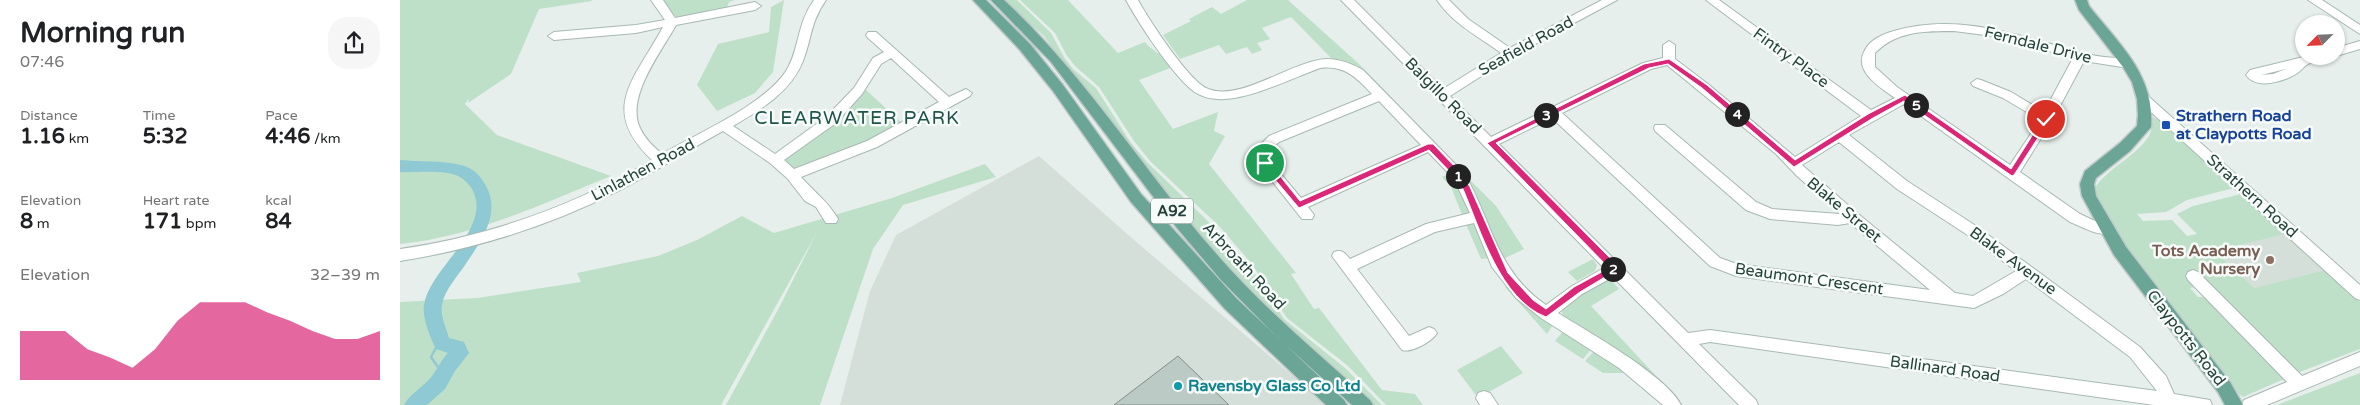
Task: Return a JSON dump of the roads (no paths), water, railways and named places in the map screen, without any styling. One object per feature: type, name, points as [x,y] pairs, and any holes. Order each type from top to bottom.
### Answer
[{"type":"main road","name":"Arbroath Road","points":[[979,0],[1031,54],[1142,206],[1231,304],[1338,405]]},
{"type":"main road","name":"Arbroath Road","points":[[997,0],[1066,71],[1160,196],[1209,257],[1267,317],[1364,405]]},
{"type":"main road","name":"Claypotts Road","points":[[2081,0],[2083,7],[2102,33],[2128,64],[2139,82],[2144,99],[2144,127],[2124,147],[2090,175],[2087,184],[2089,196],[2106,229],[2157,301],[2224,387],[2234,405]]},
{"type":"street","points":[[657,0],[672,22]]},
{"type":"street","name":"Linlathen Road","points":[[400,255],[440,248],[491,235],[588,200],[755,107],[786,79],[799,57],[806,21],[820,0]]},
{"type":"street","points":[[1132,0],[1190,81],[1206,93],[1220,95],[1236,94],[1308,66],[1328,63],[1352,69],[1381,95],[1459,176],[1467,189],[1504,275],[1530,302],[1546,314],[1621,360],[1673,405]]},
{"type":"street","name":"Balgillo Road","points":[[1347,0],[1616,268],[1750,405]]},
{"type":"street","points":[[1442,0],[1462,20],[1509,53]]},
{"type":"street","name":"Seafield Road","points":[[1443,96],[1509,53],[1611,0]]},
{"type":"street","name":"Fintry Place","points":[[1712,0],[1870,116]]},
{"type":"street","points":[[2314,0],[2360,30]]},
{"type":"street","points":[[554,36],[585,32],[622,31],[672,22],[733,6],[755,6]]},
{"type":"street","points":[[661,161],[638,140],[630,123],[629,107],[636,86],[672,22]]},
{"type":"street","name":"Ferndale Drive","points":[[2106,229],[2075,218],[1905,98],[1874,75],[1868,62],[1868,54],[1880,41],[1904,32],[1940,28],[1983,30],[2008,35],[2080,58],[2128,64]]},
{"type":"street","points":[[872,35],[948,103]]},
{"type":"street","points":[[1490,143],[1647,66],[1669,61],[1669,45]]},
{"type":"street","points":[[2345,49],[2360,45]]},
{"type":"street","points":[[775,160],[836,115],[858,91],[877,61],[891,53]]},
{"type":"street","points":[[2012,173],[2046,119],[2080,58]]},
{"type":"street","name":"Blake Street","points":[[1669,61],[1704,87],[1794,164],[1802,174],[1852,217],[1951,299]]},
{"type":"street","points":[[1977,83],[2007,95],[2046,119]]},
{"type":"street","points":[[792,175],[872,144],[966,93]]},
{"type":"street","points":[[1381,95],[1268,144],[1263,150],[1265,163],[1303,210],[1430,146]]},
{"type":"street","points":[[1794,164],[1870,116],[1905,98]]},
{"type":"street","name":"Strathern Road","points":[[2144,99],[2360,294]]},
{"type":"street","name":"Beaumont Crescent","points":[[1552,112],[1715,262],[1736,270],[1974,302],[1998,290],[2027,271]]},
{"type":"street","points":[[723,126],[775,160],[792,175],[810,197],[821,203],[831,219]]},
{"type":"street","points":[[1660,128],[1736,196],[1751,206],[1770,214],[1838,220],[1852,217]]},
{"type":"street","name":"Blake Avenue","points":[[1841,136],[1902,184],[1972,230],[2135,352],[2160,381],[2175,403]]},
{"type":"street","points":[[1429,333],[1406,345],[1343,261],[1431,228],[1479,216]]},
{"type":"street","points":[[1546,314],[1577,290],[1616,268]]},
{"type":"street","points":[[2193,276],[2201,291],[2299,384]]},
{"type":"street","name":"Ballinard Road","points":[[1688,342],[1693,338],[1710,336],[2175,403],[2204,405]]},
{"type":"street","points":[[2250,405],[2360,359]]},
{"type":"waterway","points":[[400,166],[443,168],[460,171],[476,182],[484,196],[484,211],[479,227],[471,243],[440,288],[433,305],[442,344],[458,347],[460,353],[448,365],[438,383],[414,405]]},
{"type":"waterway","points":[[438,383],[440,370],[431,357],[441,338]]},
{"type":"place","name":"Strathern Road at Claypotts Road","points":[[2166,125]]},
{"type":"place","name":"Tots Academy Nursery","points":[[2270,260]]},
{"type":"place","name":"Ravensby Glass Co Ltd","points":[[1178,386]]},
{"type":"district","name":"CLEARWATER PARK","points":[[857,118]]}]
